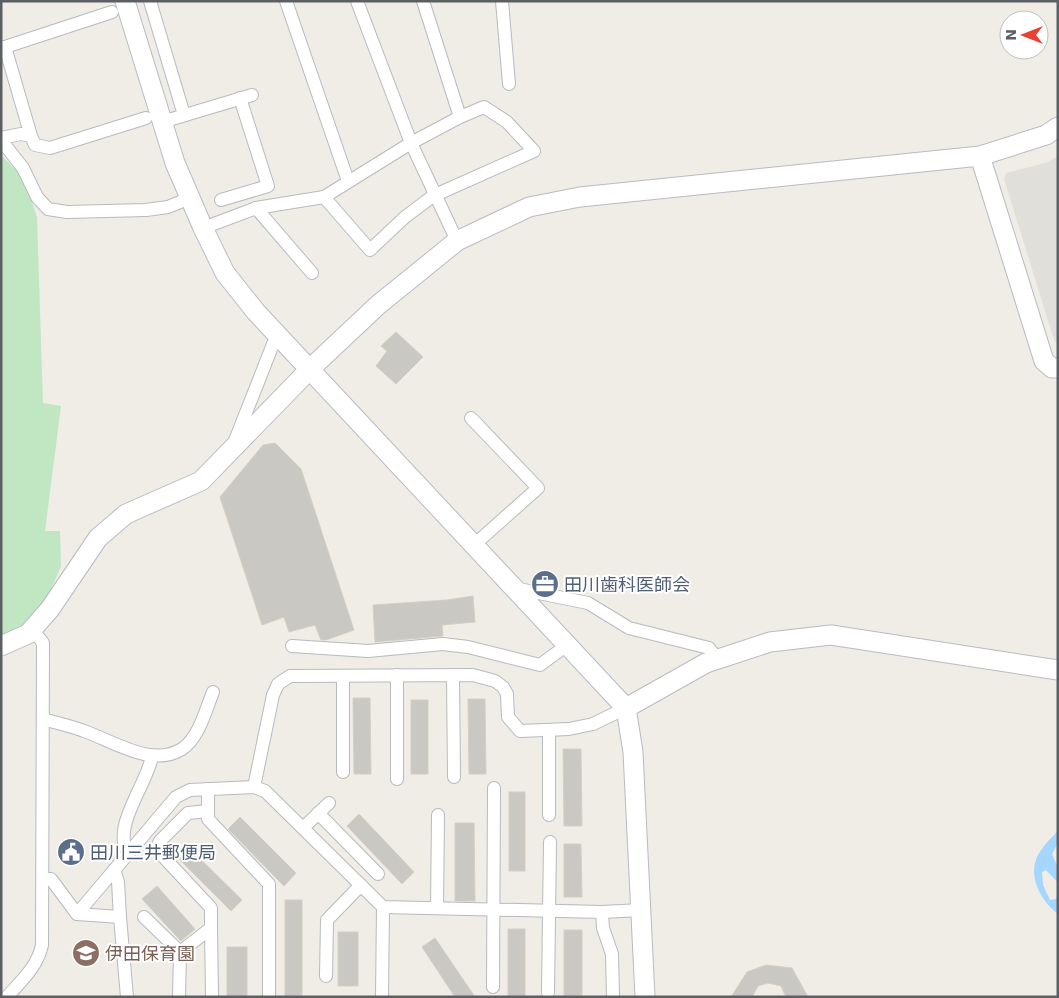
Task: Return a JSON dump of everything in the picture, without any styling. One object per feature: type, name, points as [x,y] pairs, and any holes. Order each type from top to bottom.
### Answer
[{"type":"street","points":[[150,1],[184,115]]},
{"type":"street","points":[[286,1],[348,181]]},
{"type":"street","points":[[357,1],[411,143],[456,241]]},
{"type":"street","points":[[422,1],[460,117]]},
{"type":"street","points":[[502,1],[509,84]]},
{"type":"street","points":[[221,200],[268,186],[246,97],[184,115],[154,120],[50,148],[35,145],[3,48],[118,6],[154,120],[175,163],[202,228],[225,273],[256,312],[311,368],[626,708],[633,752],[645,997]]},
{"type":"street","points":[[202,228],[256,208],[324,197],[411,143],[460,117],[484,107],[507,122],[534,151],[434,196],[406,217],[370,250],[324,197]]},
{"type":"street","points":[[1,646],[28,634],[50,609],[98,538],[126,514],[201,481],[311,368],[380,303],[456,241],[528,207],[580,197],[980,156],[1046,135],[1058,127]]},
{"type":"street","points":[[31,136],[21,134],[1,139],[23,168],[37,197],[48,209],[67,212],[146,210],[168,206],[190,198]]},
{"type":"street","points":[[980,156],[1044,361],[1052,368],[1058,368]]},
{"type":"street","points":[[256,208],[312,273]]},
{"type":"street","points":[[230,452],[277,334]]},
{"type":"street","points":[[471,418],[538,488],[474,545]]},
{"type":"street","points":[[514,588],[588,603],[629,628],[709,648],[718,660]]},
{"type":"street","points":[[8,997],[30,972],[40,955],[43,879],[43,643],[32,629]]},
{"type":"street","points":[[254,787],[273,695],[278,684],[290,676],[473,675],[495,681],[507,694],[508,717],[520,731],[569,729],[593,724],[626,708],[706,663],[770,642],[831,635],[1058,670]]},
{"type":"street","points":[[292,646],[368,650],[443,644],[468,647],[540,665],[567,645]]},
{"type":"street","points":[[453,675],[454,777]]},
{"type":"street","points":[[342,676],[343,772]]},
{"type":"street","points":[[397,676],[397,779]]},
{"type":"street","points":[[43,719],[82,730],[152,756],[183,749],[196,732],[213,692]]},
{"type":"street","points":[[549,730],[549,815]]},
{"type":"street","points":[[128,853],[124,846],[125,824],[152,756]]},
{"type":"street","points":[[77,914],[176,797],[190,790],[254,787],[265,791],[383,907],[602,912],[642,910]]},
{"type":"street","points":[[493,987],[494,788]]},
{"type":"street","points":[[208,789],[208,819],[270,884],[270,997]]},
{"type":"street","points":[[303,828],[329,803]]},
{"type":"street","points":[[208,811],[188,813],[160,840],[157,847],[158,851],[211,908],[212,995]]},
{"type":"street","points":[[318,813],[378,874]]},
{"type":"street","points":[[437,908],[438,815]]},
{"type":"street","points":[[548,993],[550,842]]},
{"type":"street","points":[[114,870],[118,882],[127,997]]},
{"type":"street","points":[[43,879],[52,879],[77,914]]},
{"type":"street","points":[[326,976],[327,920],[361,885]]},
{"type":"street","points":[[382,997],[383,907]]},
{"type":"street","points":[[602,912],[603,928],[612,954],[613,997]]},
{"type":"street","points":[[77,914],[120,917]]},
{"type":"street","points":[[144,917],[180,952],[179,997]]},
{"type":"street","points":[[180,952],[211,928]]},
{"type":"shaded area","points":[[1058,156],[1058,344],[1054,340],[1004,179],[1006,173],[1046,163]]},
{"type":"green space","points":[[1,155],[16,170],[26,185],[37,217],[43,403],[61,406],[45,531],[60,531],[61,566],[44,606],[22,630],[1,638]]},
{"type":"water","points":[[1058,831],[1058,843],[1052,854],[1058,868],[1058,883],[1046,870],[1042,872],[1043,885],[1050,900],[1056,899],[1058,893],[1058,914],[1041,895],[1034,871],[1038,855]]},
{"type":"building","points":[[396,332],[423,357],[396,384],[376,366],[387,351],[381,346]]},
{"type":"building","points":[[275,443],[301,469],[354,630],[326,640],[321,640],[315,625],[289,632],[284,617],[262,625],[220,497],[263,445]]},
{"type":"building","points":[[473,596],[475,622],[442,625],[443,636],[375,642],[373,605],[447,600]]},
{"type":"building","points":[[353,698],[370,698],[371,774],[354,774]]},
{"type":"building","points":[[468,699],[485,699],[486,774],[469,774]]},
{"type":"building","points":[[411,700],[428,700],[428,774],[411,774]]},
{"type":"building","points":[[563,749],[581,749],[582,826],[564,826]]},
{"type":"building","points":[[509,792],[525,792],[525,871],[509,871]]},
{"type":"building","points":[[359,814],[414,872],[402,884],[347,826]]},
{"type":"building","points":[[240,817],[296,873],[284,886],[228,829]]},
{"type":"building","points":[[455,823],[474,823],[475,901],[455,901]]},
{"type":"building","points":[[185,844],[242,900],[231,911],[174,854]]},
{"type":"building","points":[[564,844],[581,844],[582,897],[564,897]]},
{"type":"building","points":[[157,886],[195,929],[181,941],[142,899]]},
{"type":"building","points":[[285,900],[302,900],[302,997],[285,997]]},
{"type":"building","points":[[508,929],[525,929],[525,997],[508,997]]},
{"type":"building","points":[[564,930],[582,930],[582,997],[564,997]]},
{"type":"building","points":[[338,932],[358,932],[358,986],[338,986]]},
{"type":"building","points":[[435,938],[475,997],[455,997],[422,947]]},
{"type":"building","points":[[227,947],[247,947],[247,997],[227,997]]},
{"type":"building","points":[[766,965],[792,968],[808,997],[786,997],[781,986],[768,983],[758,986],[752,997],[731,997],[747,972]]},
{"type":"place","name":"田川歯科医師会","points":[[545,584]]},
{"type":"place","name":"田川三井郵便局","points":[[71,852]]},
{"type":"place","name":"伊田保育園","points":[[86,953]]}]
